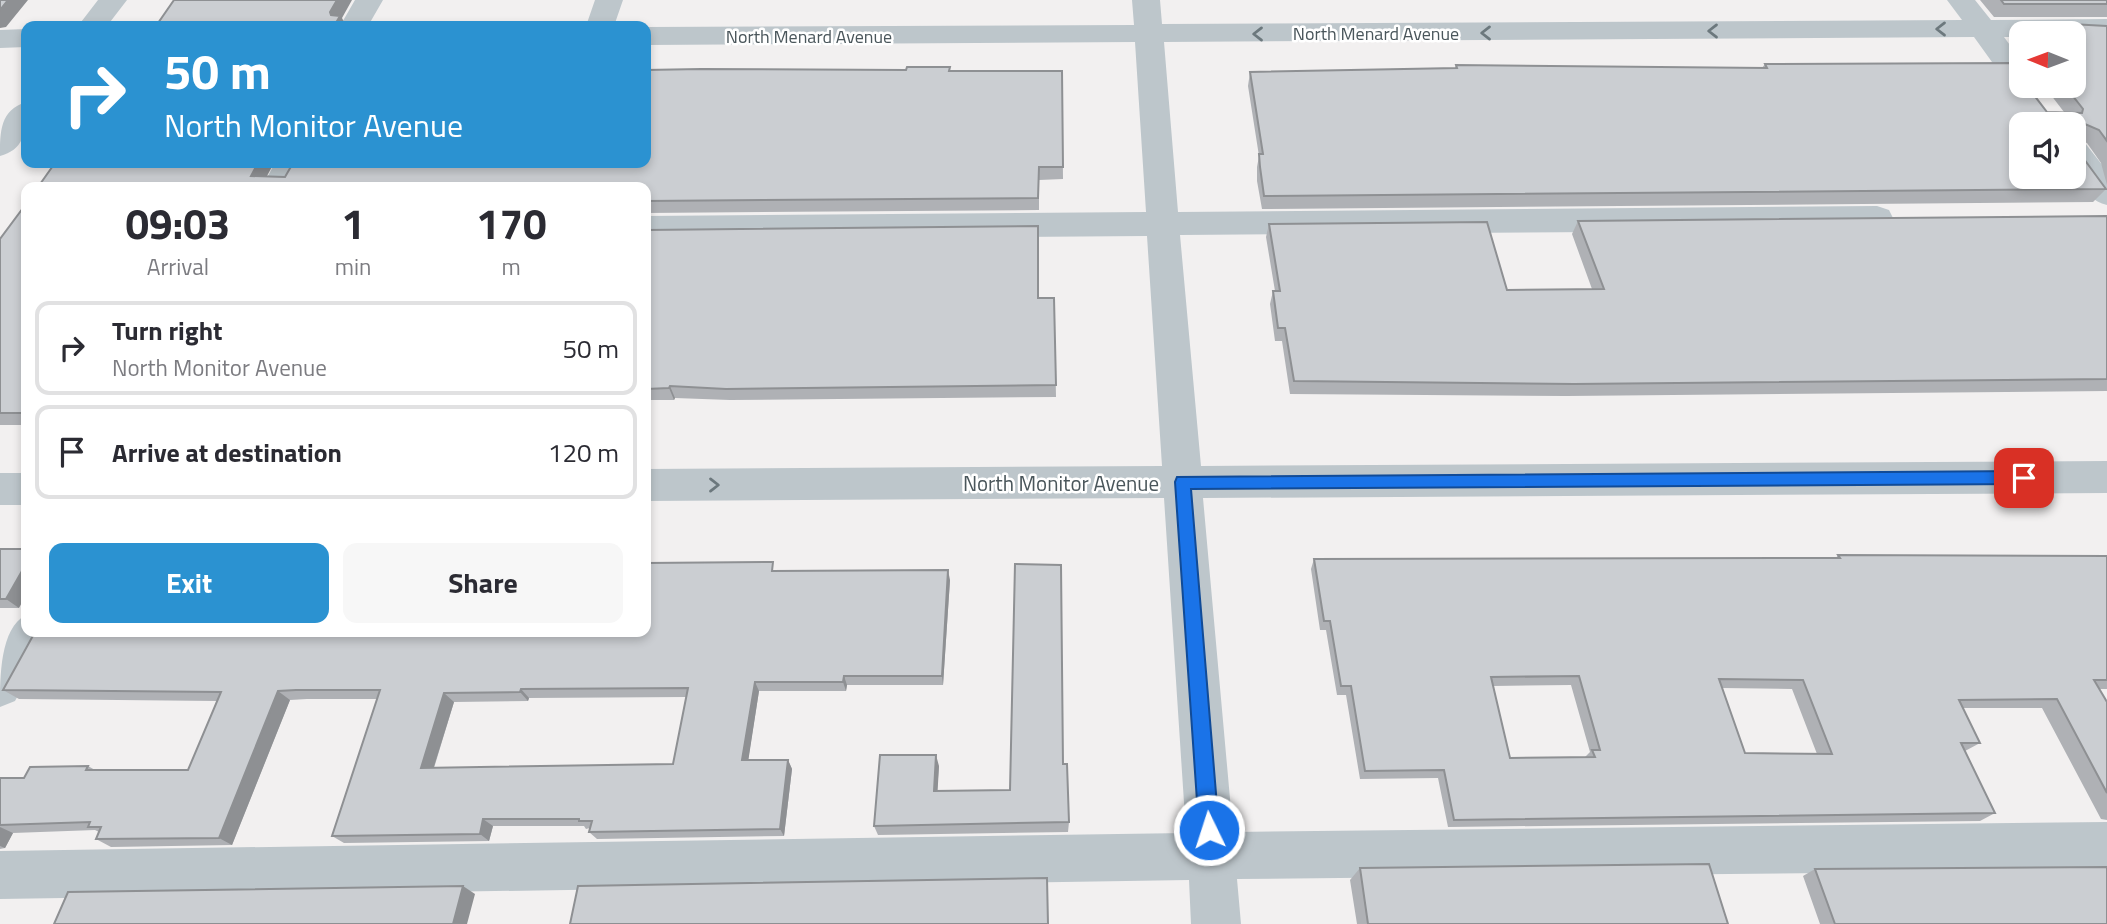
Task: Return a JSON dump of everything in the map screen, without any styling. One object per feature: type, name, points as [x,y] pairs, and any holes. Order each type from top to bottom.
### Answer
[{"type":"street","points":[[96,21],[113,0]]},
{"type":"street","points":[[358,21],[369,0]]},
{"type":"street","points":[[602,21],[609,0]]},
{"type":"street","points":[[1961,0],[2009,64]]},
{"type":"street","points":[[1147,17],[1216,924]]},
{"type":"street","name":"North Menard Avenue","points":[[651,36],[1147,17],[1983,29],[2107,28]]},
{"type":"street","points":[[0,38],[21,38]]},
{"type":"street","points":[[0,146],[21,119]]},
{"type":"street","points":[[2086,175],[2102,209]]},
{"type":"street","points":[[651,228],[1912,218]]},
{"type":"street","name":"North Monitor Avenue","points":[[651,485],[2107,477]]},
{"type":"street","points":[[0,489],[21,489]]},
{"type":"street","points":[[0,687],[28,637]]},
{"type":"street","points":[[0,875],[1211,856],[2107,846]]},
{"type":"building","points":[[0,0],[8,0],[0,10]]},
{"type":"building","points":[[174,0],[337,0],[330,12],[331,15],[340,16],[337,21],[159,21]]},
{"type":"building","points":[[2001,0],[2107,0],[2107,4],[2004,4]]},
{"type":"building","points":[[2086,25],[2107,26],[2107,141],[2099,130],[2086,124],[2086,112],[2082,112],[2083,109],[2074,98],[2086,98]]},
{"type":"building","points":[[2009,63],[2009,98],[2036,98],[2047,112],[2009,112],[2009,189],[2086,189],[2086,162],[2106,189],[1264,196],[1259,154],[1263,154],[1250,72],[1457,68],[1456,65],[1767,68],[1765,64]]},
{"type":"building","points":[[907,67],[950,67],[949,71],[1062,71],[1063,167],[1039,167],[1038,198],[651,201],[651,182],[42,182],[51,168],[255,168],[251,176],[285,177],[290,168],[651,168],[651,70],[906,70]]},
{"type":"building","points":[[21,211],[21,413],[0,413],[0,239]]},
{"type":"building","points":[[2107,216],[2107,379],[1574,384],[1294,381],[1285,328],[1278,328],[1273,291],[1280,291],[1269,224],[1487,222],[1507,290],[1604,289],[1578,221]]},
{"type":"building","points":[[1038,226],[1038,298],[1054,298],[1056,385],[726,389],[670,386],[651,389],[651,230]]},
{"type":"building","points":[[0,549],[21,549],[21,573],[6,599],[0,599]]},
{"type":"building","points":[[1838,555],[2107,556],[2107,680],[2094,680],[2107,702],[2107,793],[2057,699],[1959,700],[1980,743],[1961,743],[1995,813],[1454,820],[1444,770],[1365,771],[1351,686],[1341,686],[1330,621],[1324,621],[1314,559],[1840,558]],"holes":[[[1579,676],[1600,750],[1592,750],[1595,757],[1510,758],[1491,677]],[[1719,679],[1803,680],[1832,754],[1745,753]]]},
{"type":"building","points":[[773,562],[772,571],[948,570],[942,676],[844,676],[843,682],[755,682],[742,760],[788,760],[780,829],[589,832],[592,821],[579,819],[483,819],[480,834],[332,836],[380,690],[278,691],[219,838],[96,839],[101,827],[88,827],[90,822],[0,825],[0,778],[24,778],[30,767],[88,766],[86,770],[188,770],[221,692],[3,690],[32,637],[651,637],[651,563]],"holes":[[[688,688],[673,764],[421,768],[444,693],[520,692],[521,689]]]},
{"type":"building","points":[[1015,564],[1061,565],[1063,764],[1067,764],[1069,822],[874,826],[880,755],[936,755],[934,791],[1010,790]]},
{"type":"building","points":[[1709,864],[1728,924],[1368,924],[1360,868]]},
{"type":"building","points":[[2107,867],[2107,924],[1835,924],[1815,869]]},
{"type":"building","points":[[1047,878],[1048,924],[570,924],[578,886]]},
{"type":"building","points":[[463,886],[453,924],[54,924],[68,892]]},
{"type":"route","points":[[1209,830],[1183,482],[2024,478]]}]
